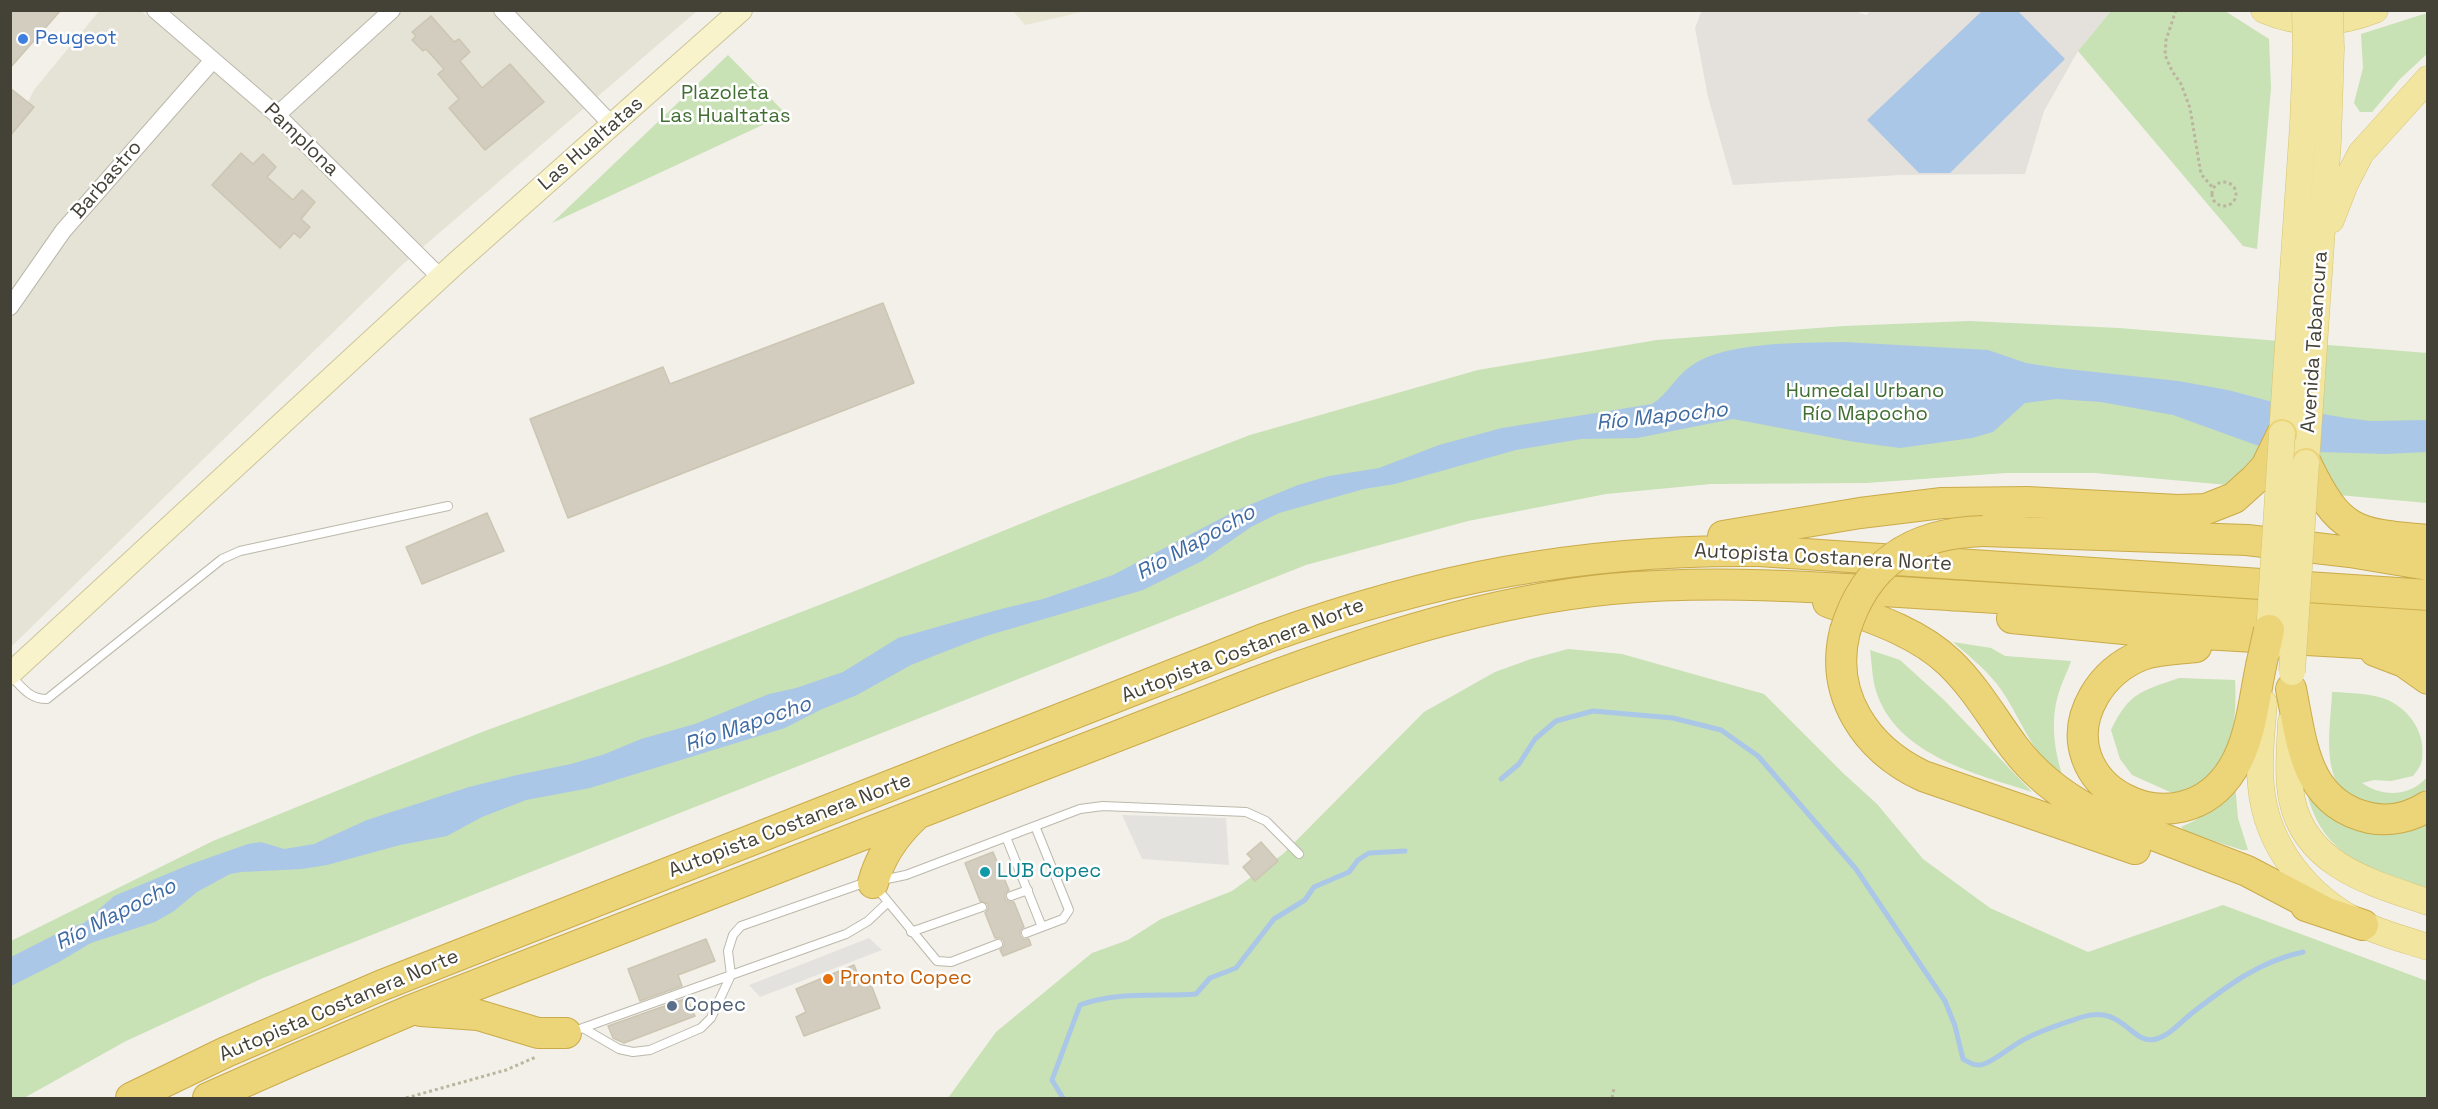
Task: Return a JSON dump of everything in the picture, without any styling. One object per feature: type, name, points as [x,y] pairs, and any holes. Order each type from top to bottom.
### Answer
[{"type":"highway","points":[[1652,553],[1707,539],[1901,507],[1984,502],[2102,505],[2195,511],[2216,507],[2234,498],[2266,467],[2282,434]]},
{"type":"highway","points":[[2306,463],[2332,508],[2355,528],[2382,536],[2427,540]]},
{"type":"highway","points":[[2363,924],[1923,776],[1899,763],[1870,738],[1852,710],[1844,688],[1840,666],[1845,631],[1850,615],[1864,588],[1884,566],[1903,551],[1938,535],[1983,531],[2247,540],[2340,551],[2427,565]]},
{"type":"highway","name":"Autopista Costanera Norte","points":[[131,1098],[226,1052],[381,986],[1277,634],[1362,605],[1450,582],[1542,565],[1652,553],[1728,551],[1821,554],[2427,595]]},
{"type":"highway","name":"Autopista Costanera Norte","points":[[208,1098],[409,1011],[1264,679],[1353,648],[1447,620],[1526,602],[1609,589],[1689,585],[1773,586],[2427,626]]},
{"type":"highway","points":[[1773,586],[1857,612],[1890,626],[1933,649],[1972,686],[2027,764],[2056,790],[2073,801],[2091,811],[2247,871],[2325,912]]},
{"type":"highway","points":[[1877,591],[2043,622],[2259,633],[2343,642],[2427,647]]},
{"type":"highway","points":[[2259,633],[2264,667],[2240,754],[2227,777],[2207,795],[2181,807],[2152,809],[2128,802],[2108,788],[2089,761],[2084,737],[2088,711],[2100,687],[2119,668],[2156,651],[2197,646],[2259,633]]},
{"type":"highway","points":[[2343,642],[2404,662],[2427,680]]},
{"type":"highway","points":[[2292,681],[2301,744],[2317,783],[2331,800],[2353,813],[2375,819],[2398,818],[2427,806]]},
{"type":"highway","points":[[880,892],[883,854],[892,840],[921,811]]},
{"type":"highway","points":[[409,1011],[478,1015],[538,1033],[575,1030]]},
{"type":"main road","points":[[2264,10],[2295,21],[2313,22],[2343,21],[2375,10]]},
{"type":"main road","name":"Avenida Tabancura","points":[[2259,633],[2275,556],[2306,49],[2305,10]]},
{"type":"main road","name":"Avenida Tabancura","points":[[2330,10],[2328,141],[2292,681],[2290,784],[2292,800],[2304,831],[2337,866],[2385,888],[2427,902]]},
{"type":"main road","points":[[2321,253],[2344,184],[2361,153],[2379,130],[2427,79]]},
{"type":"main road","points":[[2264,667],[2260,768],[2262,799],[2270,827],[2282,852],[2298,874],[2331,904],[2363,924],[2427,947]]},
{"type":"street","name":"Pamplona","points":[[155,10],[277,115],[441,278]]},
{"type":"street","points":[[277,115],[392,10]]},
{"type":"street","points":[[502,10],[613,126]]},
{"type":"street","name":"Las Hualtatas","points":[[10,674],[441,278],[741,10]]},
{"type":"street","name":"Barbastro","points":[[10,307],[63,231],[213,60]]},
{"type":"lane","points":[[10,674],[28,694],[38,699],[47,699],[222,559],[240,550],[448,506]]},
{"type":"lane","points":[[575,1030],[846,934],[868,921],[880,892],[906,875],[1080,809],[1103,806],[1246,812],[1266,821],[1299,854]]},
{"type":"lane","points":[[1026,933],[1063,919],[1069,910],[1035,826]]},
{"type":"lane","points":[[1006,837],[1042,927]]},
{"type":"lane","points":[[575,1030],[626,1051],[650,1050],[696,1032],[706,1024],[731,975],[728,951],[733,935],[741,926],[858,885],[880,892],[933,959],[940,963],[951,962],[998,944]]},
{"type":"lane","points":[[1011,896],[1028,890]]},
{"type":"lane","points":[[912,932],[982,906]]},
{"type":"path","points":[[2176,10],[2166,40],[2165,55],[2181,84],[2190,108],[2201,174],[2213,188],[2212,196],[2216,203],[2228,205],[2234,200],[2236,192],[2230,184],[2223,182],[2213,188]]},
{"type":"path","points":[[406,1098],[506,1070],[531,1060],[575,1030]]},
{"type":"path","points":[[1612,1098],[1614,1088]]},
{"type":"shaded area","points":[[176,10],[697,11],[402,265],[11,647],[11,136],[34,107],[28,102],[34,90],[99,11],[141,11],[159,24]]},
{"type":"shaded area","points":[[1702,10],[1852,10],[1866,15],[1872,10],[2111,11],[2078,51],[2044,111],[2025,174],[1901,175],[1733,185],[1708,97],[1695,28]]},
{"type":"shaded area","points":[[1013,11],[1086,11],[1025,25]]},
{"type":"shaded area","points":[[1122,815],[1226,818],[1229,865],[1142,859]]},
{"type":"shaded area","points":[[869,938],[882,950],[760,997],[749,985]]},
{"type":"green space","points":[[2111,11],[2225,11],[2269,39],[2271,88],[2257,249],[2243,246],[2078,51]]},
{"type":"green space","points":[[2427,13],[2427,54],[2400,79],[2372,112],[2360,112],[2354,103],[2363,68],[2361,34]]},
{"type":"green space","name":"Plazoleta Las Hualtatas","points":[[728,55],[786,114],[552,223]]},
{"type":"green space","name":"Humedal Urbano Río Mapocho","points":[[1969,321],[2119,328],[2427,353],[2427,503],[2095,473],[2006,473],[1866,483],[1711,484],[1606,494],[1468,521],[1306,565],[263,978],[126,1041],[24,1098],[11,1098],[11,941],[213,841],[482,732],[668,664],[1062,507],[1250,435],[1478,370],[1657,340],[1844,326]]},
{"type":"green space","points":[[1953,642],[1991,648],[2005,656],[2071,661],[2060,688],[2054,724],[2055,746],[2063,777],[2042,757],[1997,684]]},
{"type":"green space","points":[[1568,649],[1622,654],[1764,694],[1877,804],[1923,859],[1990,908],[2088,952],[2223,905],[2427,981],[2427,1098],[948,1098],[996,1032],[1092,953],[1128,940],[1161,919],[1232,891],[1283,854],[1424,712],[1495,672]]},
{"type":"green space","points":[[1870,650],[1900,660],[1944,700],[2032,792],[1987,778],[1940,759],[1901,731],[1886,713],[1876,691]]},
{"type":"green space","points":[[2179,678],[2235,680],[2235,692],[2232,732],[2219,768],[2208,780],[2179,796],[2132,775],[2120,759],[2111,730],[2131,700],[2146,690]]},
{"type":"green space","points":[[2332,692],[2381,698],[2404,710],[2415,724],[2422,741],[2420,767],[2413,776],[2391,781],[2374,780],[2362,783],[2379,791],[2396,793],[2413,788],[2427,777],[2427,788],[2423,792],[2412,799],[2394,804],[2363,803],[2348,796],[2339,786],[2330,756]]},
{"type":"green space","points":[[2304,780],[2310,791],[2427,818],[2427,891],[2364,865],[2347,855],[2332,842],[2320,826],[2311,806]]},
{"type":"green space","points":[[2235,784],[2238,818],[2248,850],[2186,832],[2181,827],[2196,820],[2200,813]]},
{"type":"water","points":[[1982,11],[2018,11],[2065,59],[1950,173],[1919,173],[1867,120]]},
{"type":"water","name":"Río Mapocho","points":[[1844,342],[1988,350],[2026,363],[2178,381],[2228,390],[2306,411],[2346,418],[2371,421],[2427,420],[2427,452],[2385,454],[2320,452],[2256,445],[2173,415],[2101,402],[2056,399],[2025,403],[1993,432],[1972,438],[1900,448],[1733,419],[1637,438],[1581,439],[1516,450],[1279,513],[1251,527],[1202,561],[1143,590],[986,636],[949,650],[911,665],[857,695],[785,728],[590,788],[526,800],[482,817],[447,836],[400,845],[327,865],[230,874],[197,892],[174,911],[155,922],[91,943],[11,986],[11,957],[66,929],[84,923],[114,896],[191,864],[248,844],[261,842],[284,849],[314,844],[367,820],[469,787],[571,764],[605,754],[641,739],[695,724],[769,694],[796,688],[843,672],[898,638],[1043,599],[1113,575],[1237,510],[1298,485],[1329,476],[1379,468],[1439,445],[1502,428],[1652,404],[1691,366],[1724,352],[1786,343]]},
{"type":"building","name":"Peugeot","points":[[10,10],[61,10],[10,68]]},
{"type":"building","points":[[431,16],[454,42],[459,39],[470,52],[460,61],[482,88],[510,64],[544,102],[485,150],[449,108],[459,99],[438,74],[444,69],[426,49],[423,51],[412,40],[416,36],[412,32]]},
{"type":"building","points":[[10,88],[34,107],[10,136]]},
{"type":"building","points":[[241,153],[253,164],[263,154],[276,167],[267,177],[293,200],[302,190],[315,202],[301,219],[310,227],[300,238],[294,233],[280,248],[212,185]]},
{"type":"building","points":[[883,303],[914,383],[568,518],[530,419],[663,367],[670,384]]},
{"type":"building","points":[[487,513],[504,551],[422,584],[406,547]]},
{"type":"building","points":[[1261,842],[1278,861],[1255,881],[1243,867],[1252,859],[1247,854]]},
{"type":"building","points":[[993,852],[1009,890],[1005,894],[1005,899],[1014,902],[1024,927],[1020,931],[1020,936],[1029,939],[1031,945],[1003,956],[1000,950],[1004,946],[1004,941],[995,938],[985,913],[988,904],[980,901],[965,863]]},
{"type":"building","points":[[706,939],[715,961],[678,975],[682,986],[640,1001],[628,969]]},
{"type":"building","points":[[854,965],[859,977],[867,974],[880,1008],[804,1036],[796,1017],[806,1012],[796,989]]},
{"type":"building","points":[[687,998],[695,1016],[624,1043],[613,1038],[608,1026]]},
{"type":"waterway","points":[[1501,779],[1519,764],[1535,739],[1556,721],[1593,711],[1673,718],[1721,730],[1758,756],[1856,869],[1945,1001],[1955,1026],[1963,1059],[1976,1065],[1990,1061],[2021,1041],[2054,1026],[2096,1014],[2117,1020],[2147,1040],[2156,1039],[2171,1031],[2205,1003],[2244,976],[2272,962],[2303,952]]},
{"type":"waterway","points":[[1063,1098],[1052,1080],[1080,1005],[1123,996],[1196,994],[1210,978],[1236,968],[1274,919],[1305,900],[1314,887],[1349,872],[1358,860],[1369,853],[1405,851]]},
{"type":"place","name":"Peugeot","points":[[23,39]]},
{"type":"place","name":"LUB Copec","points":[[985,872]]},
{"type":"place","name":"Pronto Copec","points":[[828,979]]},
{"type":"place","name":"Copec","points":[[672,1006]]}]
